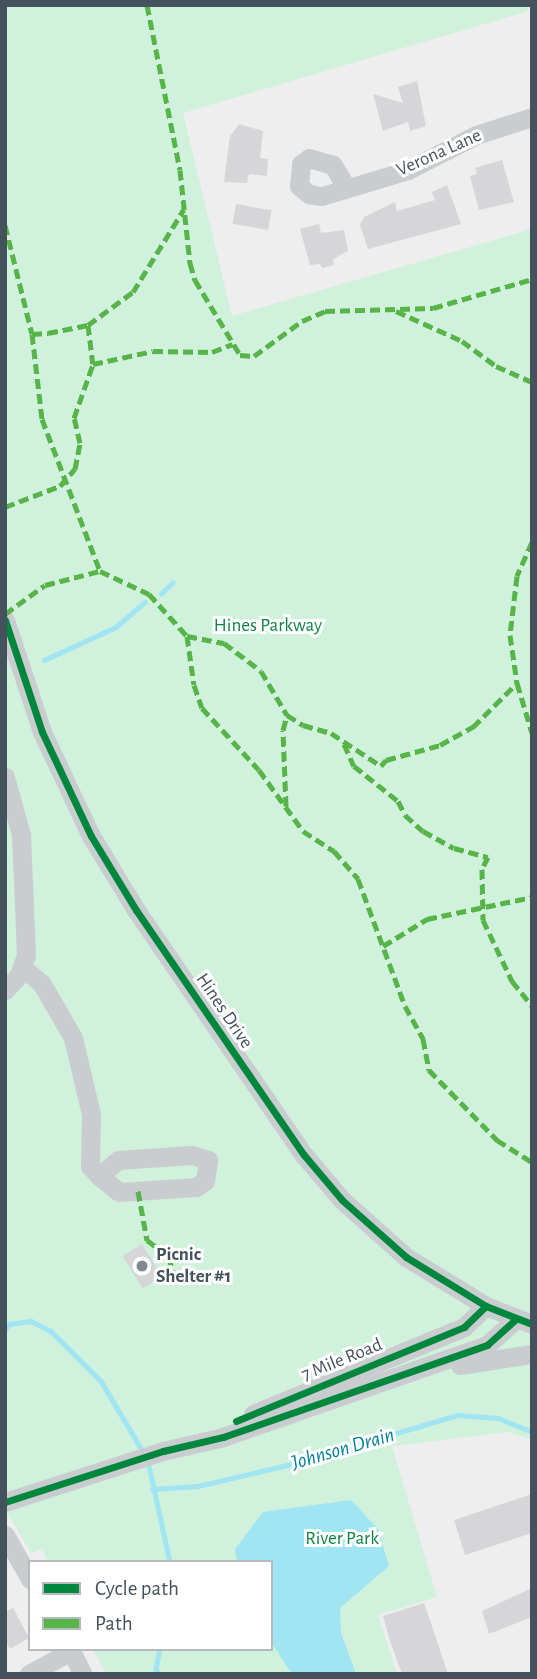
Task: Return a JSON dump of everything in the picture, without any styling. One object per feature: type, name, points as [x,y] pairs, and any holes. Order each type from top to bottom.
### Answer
[{"type":"street","name":"Verona Lane","points":[[346,187],[408,170],[476,135],[532,117]]},
{"type":"street","name":"Hines Drive","points":[[5,620],[42,732],[91,836],[136,910],[304,1155],[342,1200],[388,1244],[486,1306],[524,1322]]},
{"type":"street","points":[[5,778],[21,835],[26,956],[22,967],[5,990]]},
{"type":"street","points":[[22,967],[42,984],[73,1038],[91,1114],[90,1166],[99,1176],[119,1192],[195,1187],[205,1181],[209,1171],[208,1160],[192,1155],[118,1160],[99,1176]]},
{"type":"street","name":"7 Mile Road","points":[[206,1439],[217,1429],[464,1327],[486,1306]]},
{"type":"street","name":"7 Mile Road","points":[[5,1502],[360,1389],[487,1345],[524,1322]]},
{"type":"street","points":[[360,1389],[475,1361],[532,1354]]},
{"type":"street","points":[[5,1535],[28,1575]]},
{"type":"street","points":[[29,1674],[68,1651]]},
{"type":"street","points":[[71,1651],[83,1674]]},
{"type":"green space","name":"Hines Parkway","points":[[5,5],[527,5],[529,11],[183,113],[232,316],[532,229],[532,1440],[508,1432],[392,1446],[437,1597],[378,1615],[397,1674],[106,1674],[94,1651],[273,1651],[273,1560],[47,1560],[42,1549],[31,1553],[5,1509]]},
{"type":"water","points":[[351,1500],[378,1529],[389,1566],[340,1608],[341,1633],[356,1674],[292,1674],[273,1645],[273,1560],[237,1560],[235,1549],[263,1512]]},
{"type":"building","points":[[417,81],[426,126],[410,131],[408,122],[383,131],[373,94],[403,103],[398,87]]},
{"type":"building","points":[[239,124],[263,131],[260,158],[268,159],[267,176],[249,174],[247,183],[224,182],[230,136]]},
{"type":"building","points":[[502,160],[514,202],[479,210],[470,176],[477,174],[475,168]]},
{"type":"building","points":[[447,185],[461,224],[368,249],[360,225],[364,217],[395,202],[397,211],[435,200],[432,192]]},
{"type":"building","points":[[236,204],[271,210],[268,230],[233,224]]},
{"type":"building","points":[[319,224],[321,233],[344,230],[348,251],[333,259],[334,265],[322,268],[320,264],[310,265],[300,229]]},
{"type":"building","name":"Picnic Shelter #1","points":[[142,1244],[162,1276],[143,1288],[122,1256]]},
{"type":"building","points":[[532,1494],[532,1533],[465,1555],[454,1520]]},
{"type":"building","points":[[530,1589],[532,1617],[489,1634],[482,1611]]},
{"type":"building","points":[[424,1603],[448,1674],[402,1674],[390,1641],[383,1616]]},
{"type":"building","points":[[13,1608],[28,1636],[10,1649],[5,1640],[5,1612]]},
{"type":"waterway","points":[[161,594],[172,583]]},
{"type":"waterway","points":[[44,660],[116,627],[145,602]]},
{"type":"waterway","points":[[5,1329],[9,1324],[31,1321],[51,1331],[101,1381],[144,1453]]},
{"type":"waterway","name":"Johnson Drain","points":[[152,1489],[198,1486],[292,1464],[457,1415],[498,1418],[532,1432]]},
{"type":"waterway","points":[[148,1461],[170,1560]]},
{"type":"waterway","points":[[160,1651],[156,1670],[160,1674]]},
{"type":"marked path","points":[[147,5],[180,170],[190,263],[195,280],[240,355],[254,356],[302,321],[325,311],[433,308],[532,279]]},
{"type":"marked path","points":[[5,225],[32,334],[48,333],[88,325],[133,292],[184,209]]},
{"type":"marked path","points":[[396,311],[462,341],[496,366],[532,382]]},
{"type":"marked path","points":[[88,325],[93,364]]},
{"type":"marked path","points":[[32,334],[42,419],[100,571]]},
{"type":"marked path","points":[[5,507],[60,486],[75,469],[80,443],[74,418],[93,364],[153,351],[212,352],[233,344]]},
{"type":"marked path","points":[[532,542],[517,576],[510,635],[517,683],[532,733]]},
{"type":"marked path","points":[[5,614],[45,585],[100,571],[149,594],[187,636],[224,643],[261,671],[287,715],[303,725],[331,733],[381,766],[386,760],[440,745],[473,727],[517,683]]},
{"type":"marked path","points":[[187,636],[194,685],[202,708],[259,770],[303,831],[334,851],[358,879],[405,1006],[423,1039],[429,1070],[497,1140],[532,1162]]},
{"type":"marked path","points":[[286,806],[283,730],[287,715]]},
{"type":"marked path","points":[[344,744],[354,766],[398,801],[405,815],[423,831],[454,848],[488,857],[482,869],[483,920],[512,981],[532,1006]]},
{"type":"marked path","points":[[383,946],[427,919],[532,897]]},
{"type":"marked path","points":[[138,1191],[147,1240],[168,1256],[175,1278]]},
{"type":"cycle path","points":[[5,620],[42,732],[91,836],[136,910],[304,1155],[342,1200],[406,1257],[486,1306],[532,1324]]},
{"type":"cycle path","points":[[236,1421],[464,1327],[486,1306]]},
{"type":"cycle path","points":[[5,1502],[163,1451],[223,1437],[487,1345],[516,1319]]},
{"type":"place","name":"Picnic Shelter #1","points":[[142,1266]]},
{"type":"park label","name":"River Park","points":[[342,1539]]}]
